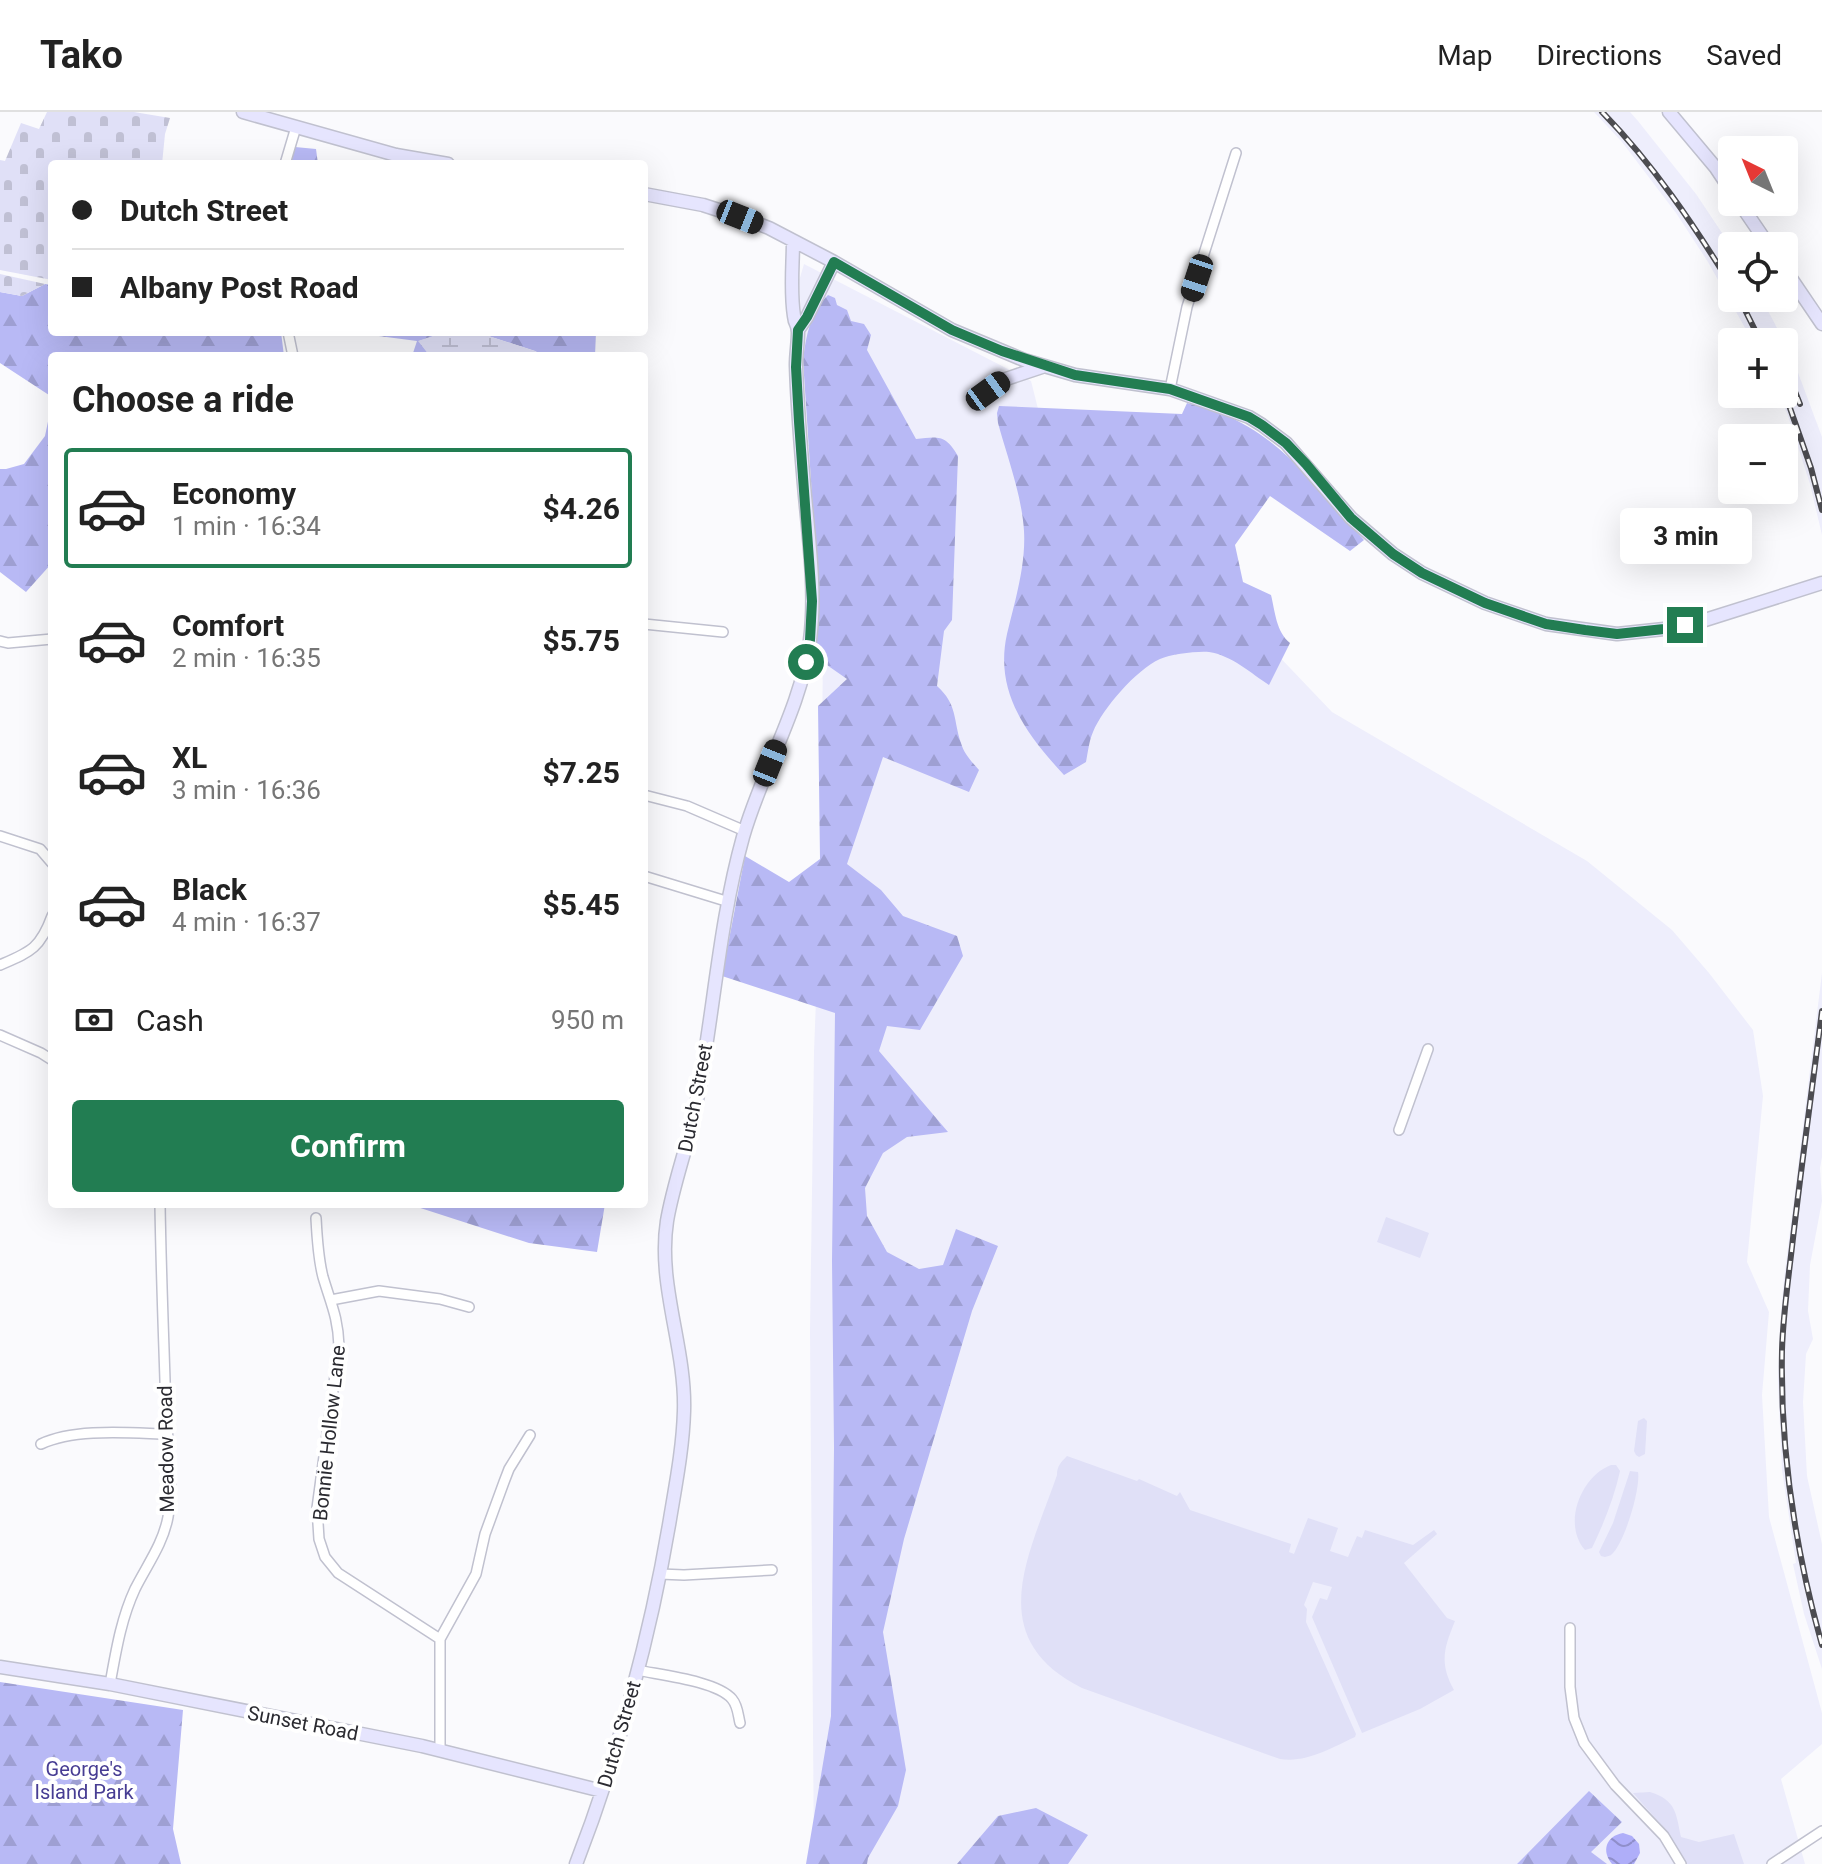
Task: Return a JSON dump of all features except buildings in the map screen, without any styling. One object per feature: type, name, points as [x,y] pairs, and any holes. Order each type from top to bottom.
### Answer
[{"type":"street","points":[[243,112],[396,155],[425,160]]},
{"type":"street","points":[[1669,112],[1718,171]]},
{"type":"street","points":[[286,160],[296,127]]},
{"type":"street","points":[[1170,389],[1187,307],[1236,153]]},
{"type":"street","points":[[648,195],[703,205],[740,217],[834,262],[952,330],[1002,351],[1075,375],[1170,389],[1232,410],[1262,425],[1286,443],[1351,518],[1393,554],[1422,573],[1485,603],[1546,624],[1617,634],[1664,629],[1705,620],[1817,585]]},
{"type":"street","name":"Dutch Street","points":[[576,1864],[602,1791],[637,1670],[660,1574],[680,1461],[684,1415],[682,1363],[666,1278],[665,1241],[672,1200],[697,1102],[729,902],[745,831],[796,699],[810,640],[812,601],[796,367],[798,330],[794,316],[793,241]]},
{"type":"street","points":[[798,330],[834,262]]},
{"type":"street","points":[[1798,289],[1822,324]]},
{"type":"street","points":[[988,391],[1006,379],[1045,366]]},
{"type":"street","points":[[648,624],[723,632]]},
{"type":"street","points":[[0,641],[48,639]]},
{"type":"street","points":[[648,796],[687,806],[745,831]]},
{"type":"street","points":[[0,836],[40,849],[48,858]]},
{"type":"street","points":[[648,877],[729,902]]},
{"type":"street","points":[[0,965],[36,947],[48,925]]},
{"type":"street","points":[[0,1035],[48,1057]]},
{"type":"street","points":[[1399,1130],[1428,1049]]},
{"type":"street","name":"Meadow Road","points":[[110,1684],[120,1632],[135,1590],[166,1530],[171,1484],[160,1208]]},
{"type":"street","name":"Bonnie Hollow Lane","points":[[316,1218],[322,1274],[338,1323],[339,1346],[317,1508],[319,1539],[325,1557],[338,1573],[440,1639]]},
{"type":"street","points":[[331,1300],[379,1291],[440,1299],[469,1307]]},
{"type":"street","points":[[41,1444],[56,1437],[167,1434]]},
{"type":"street","points":[[440,1750],[440,1639],[476,1574],[485,1534],[509,1469],[530,1435]]},
{"type":"street","points":[[660,1574],[772,1570]]},
{"type":"street","points":[[1570,1628],[1570,1687],[1574,1718],[1584,1743],[1615,1785],[1664,1836],[1681,1864]]},
{"type":"street","name":"Sunset Road","points":[[0,1667],[110,1684],[440,1750],[602,1791]]},
{"type":"street","points":[[637,1670],[711,1686],[734,1701],[740,1723]]},
{"type":"street","points":[[1772,1864],[1822,1831]]},
{"type":"shaded area","points":[[1594,112],[1630,112],[1696,194],[1721,232],[1718,232],[1718,280],[1676,213],[1622,142]]},
{"type":"shaded area","points":[[804,264],[1031,381],[1056,480],[1227,602],[1332,712],[1587,861],[1672,930],[1753,1030],[1763,1096],[1747,1262],[1769,1312],[1762,1395],[1769,1517],[1822,1713],[1822,1744],[1781,1779],[1805,1864],[814,1864],[810,1331],[823,641],[799,281]]},
{"type":"shaded area","points":[[1736,312],[1768,312],[1777,328],[1745,328]]},
{"type":"shaded area","points":[[1798,373],[1822,437],[1822,535],[1798,447],[1798,424],[1791,424],[1785,408],[1798,408]]},
{"type":"shaded area","points":[[1822,973],[1822,1201],[1810,1265],[1808,1311],[1813,1339],[1806,1354],[1803,1402],[1807,1476],[1822,1544],[1822,1669],[1804,1614],[1793,1564],[1796,1563],[1782,1470],[1778,1383],[1784,1279]]},
{"type":"green space","points":[[47,112],[134,112],[170,118],[162,160],[48,160],[48,279],[0,270],[0,160],[5,161],[21,123],[39,129]]},
{"type":"green space","points":[[295,147],[316,149],[317,160],[291,160]]},
{"type":"green space","points":[[0,274],[45,284],[22,296],[0,292]]},
{"type":"green space","points":[[48,284],[48,336],[282,336],[284,352],[48,352],[48,394],[0,363],[0,292],[22,296]]},
{"type":"green space","points":[[828,295],[847,310],[851,321],[864,324],[871,335],[867,350],[916,439],[941,438],[950,444],[958,456],[952,620],[944,631],[937,686],[952,706],[964,751],[979,770],[969,792],[883,757],[847,864],[881,890],[903,916],[957,936],[963,956],[920,1030],[887,1026],[879,1051],[948,1132],[907,1137],[883,1153],[865,1188],[867,1216],[887,1252],[919,1269],[943,1265],[956,1229],[998,1246],[972,1311],[904,1539],[883,1632],[906,1770],[898,1806],[867,1864],[806,1864],[831,1716],[835,1013],[722,976],[745,856],[789,882],[820,859],[818,706],[847,679],[814,656],[819,602],[803,360],[813,317]]},
{"type":"green space","points":[[379,336],[434,336],[419,341],[427,352],[413,352],[417,341]]},
{"type":"green space","points":[[434,336],[488,336],[537,352],[427,352],[418,341]]},
{"type":"green space","points":[[488,336],[596,336],[595,352],[535,351]]},
{"type":"green space","points":[[1187,403],[1222,414],[1264,437],[1300,468],[1364,540],[1350,551],[1270,496],[1235,545],[1243,582],[1271,595],[1279,627],[1290,643],[1269,685],[1233,661],[1209,652],[1191,652],[1160,659],[1141,672],[1112,701],[1093,732],[1086,762],[1064,775],[1026,728],[1005,675],[1004,655],[1022,570],[1024,531],[1017,490],[998,423],[999,406],[1182,414]]},
{"type":"green space","points":[[48,421],[48,567],[26,592],[0,572],[0,469],[24,464],[45,436]]},
{"type":"green space","points":[[420,1208],[604,1208],[597,1252],[529,1243]]},
{"type":"green space","points":[[1386,1217],[1429,1233],[1420,1258],[1377,1242]]},
{"type":"green space","points":[[1644,1418],[1647,1421],[1645,1454],[1639,1457],[1634,1451],[1638,1421]]},
{"type":"green space","points":[[1067,1456],[1137,1481],[1139,1479],[1177,1496],[1180,1492],[1190,1510],[1291,1544],[1289,1552],[1294,1554],[1308,1518],[1338,1528],[1330,1551],[1348,1557],[1357,1536],[1362,1538],[1365,1530],[1413,1545],[1434,1530],[1437,1534],[1404,1563],[1447,1618],[1455,1621],[1445,1656],[1446,1672],[1454,1690],[1420,1709],[1362,1733],[1312,1617],[1320,1598],[1327,1600],[1332,1587],[1313,1582],[1304,1605],[1307,1609],[1306,1622],[1356,1734],[1328,1750],[1300,1759],[1280,1759],[1082,1688],[1051,1667],[1032,1644],[1023,1619],[1022,1592],[1026,1564],[1059,1467]]},
{"type":"green space","points":[[1611,1465],[1616,1465],[1620,1471],[1615,1491],[1592,1548],[1585,1550],[1575,1527],[1578,1502],[1591,1479]]},
{"type":"green space","points":[[1630,1471],[1638,1472],[1638,1480],[1630,1516],[1616,1549],[1611,1555],[1601,1556],[1599,1552],[1613,1523]]},
{"type":"green space","name":"George's Island Park","points":[[0,1682],[183,1710],[173,1829],[181,1864],[0,1864]]},
{"type":"green space","points":[[1589,1791],[1622,1822],[1591,1852],[1607,1864],[1517,1864]]},
{"type":"green space","points":[[1650,1792],[1670,1803],[1681,1837],[1699,1842],[1734,1834],[1744,1864],[1686,1864],[1665,1829],[1633,1793]]},
{"type":"green space","points":[[1036,1808],[1088,1835],[1068,1864],[957,1864],[998,1816]]},
{"type":"water","points":[[1623,1833],[1632,1836],[1639,1844],[1640,1853],[1634,1864],[1612,1864],[1607,1845],[1613,1837]]},
{"type":"railway","points":[[1602,112],[1672,196],[1718,265]]},
{"type":"railway","points":[[1746,312],[1754,328]]},
{"type":"railway","points":[[1798,399],[1800,404]]},
{"type":"railway","points":[[1790,408],[1822,510]]},
{"type":"railway","points":[[1822,1011],[1787,1286],[1782,1350],[1784,1425],[1791,1499],[1804,1572],[1822,1645]]},
{"type":"route","points":[[806,662],[812,601],[796,367],[798,330],[834,262],[952,330],[1024,360],[1075,375],[1170,389],[1249,417],[1286,443],[1351,518],[1393,554],[1422,573],[1485,603],[1546,624],[1617,634],[1685,625]]}]
